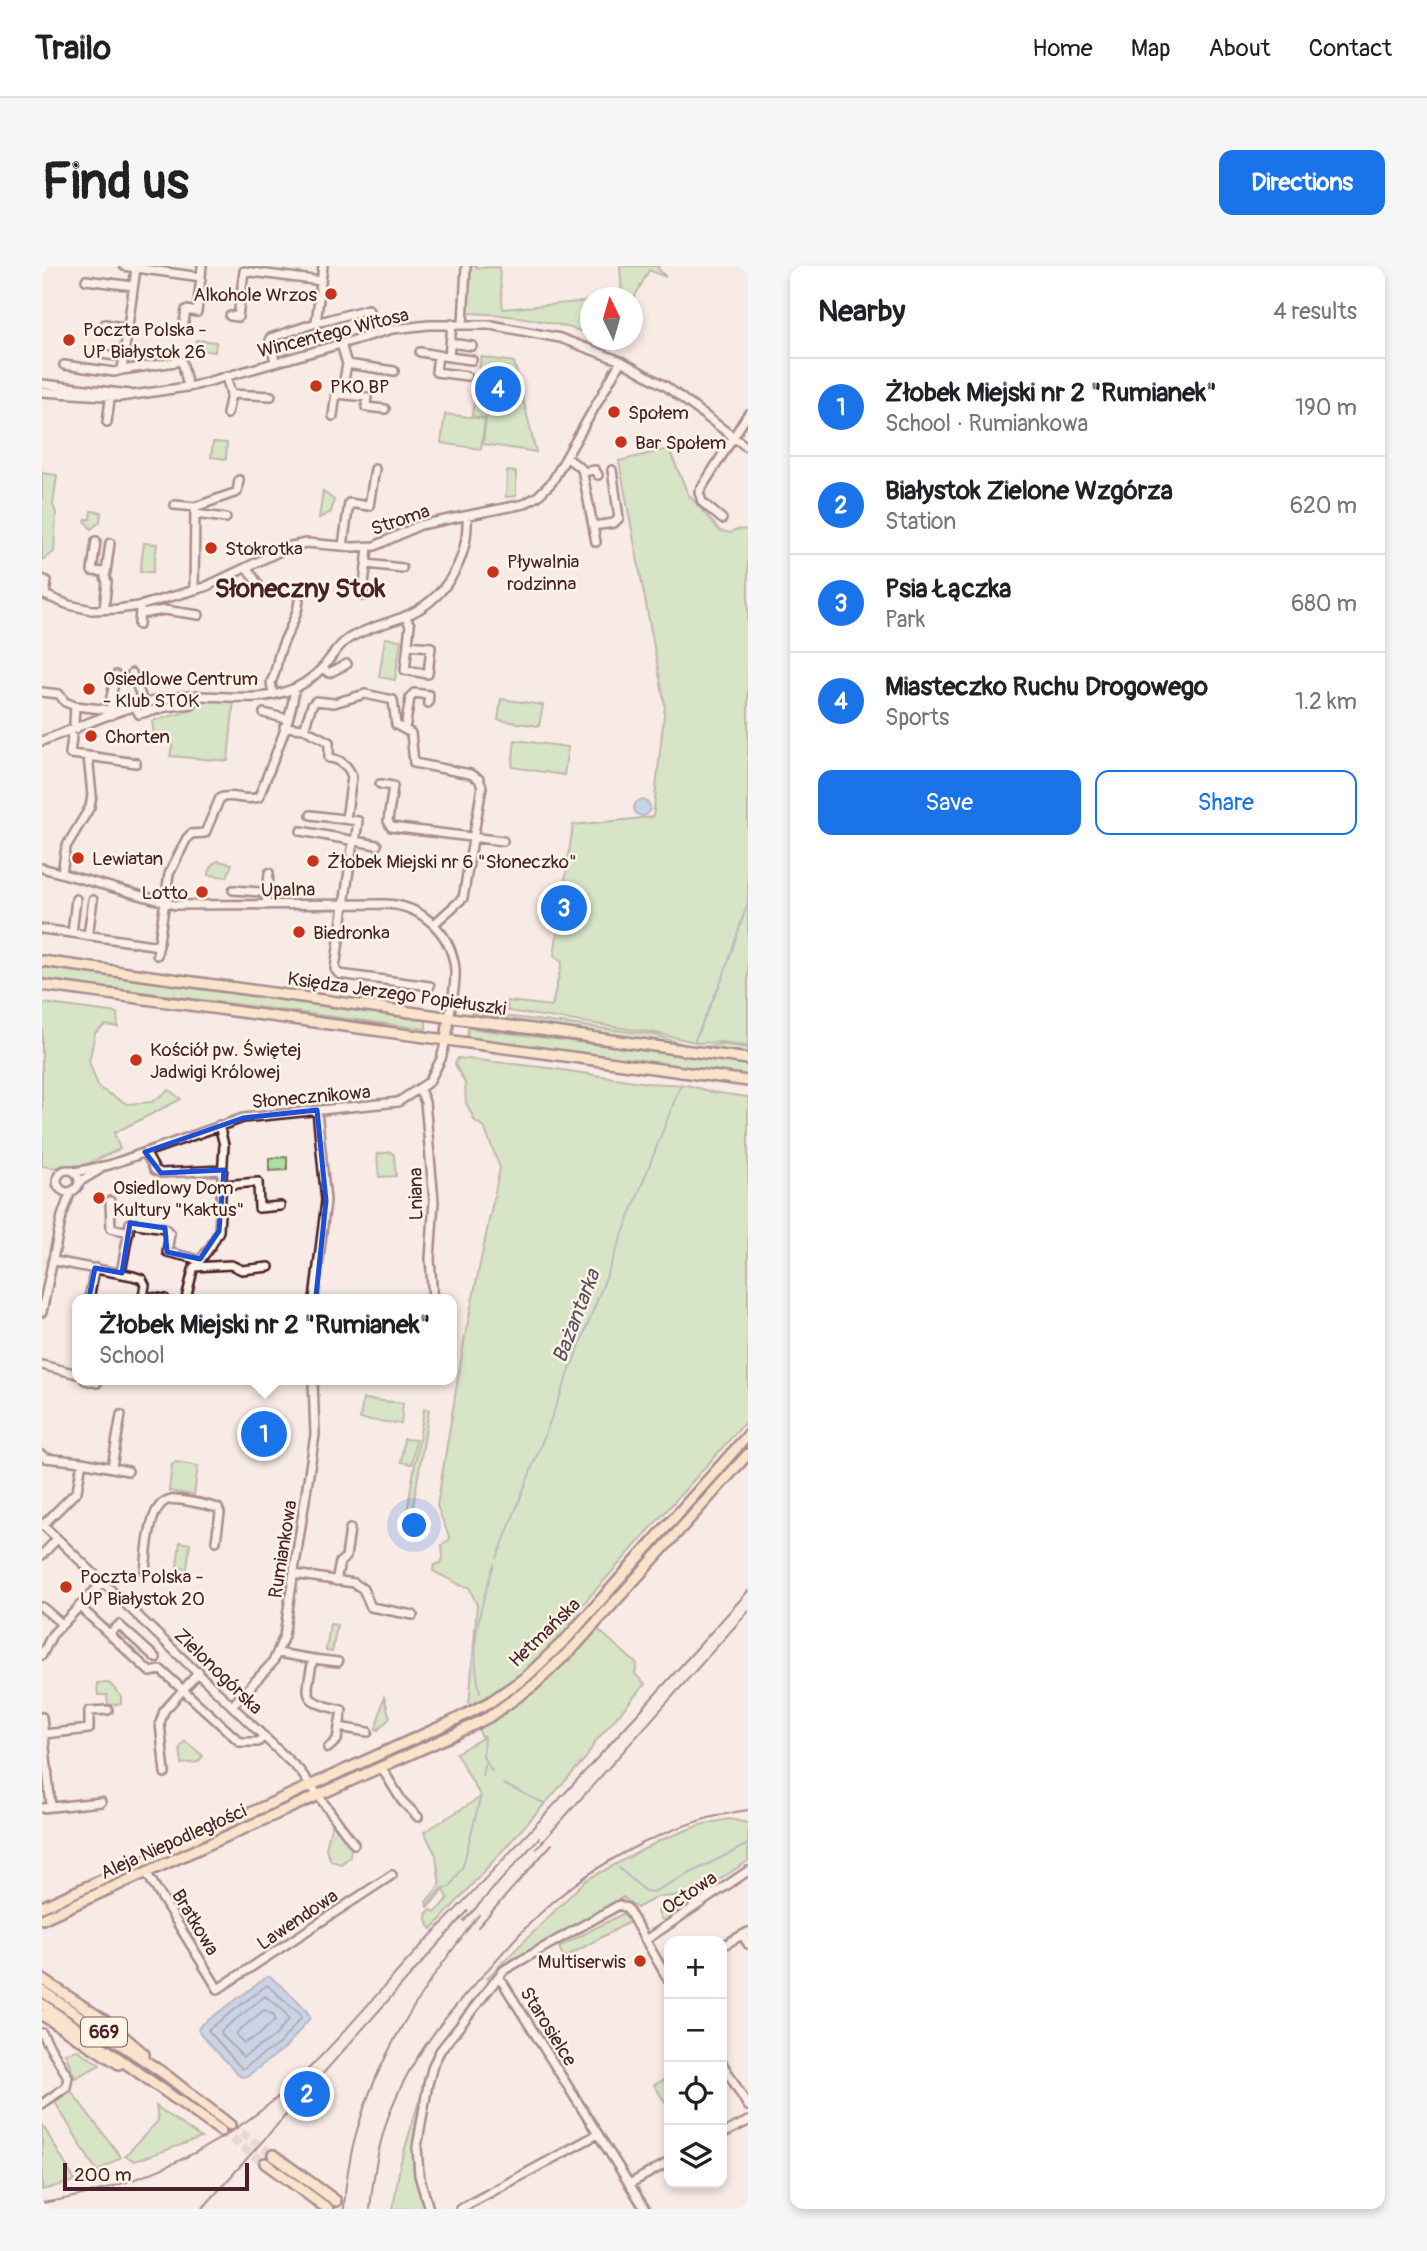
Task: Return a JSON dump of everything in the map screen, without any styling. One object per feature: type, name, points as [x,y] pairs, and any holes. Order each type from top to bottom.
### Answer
[{"type":"main road","name":"Księdza Jerzego Popiełuszki","points":[[42,961],[748,1059]]},
{"type":"main road","name":"Księdza Jerzego Popiełuszki","points":[[42,985],[748,1082]]},
{"type":"main road","points":[[446,1040],[449,1018]]},
{"type":"main road","name":"Hetmańska","points":[[311,1785],[451,1722],[490,1702],[526,1676],[567,1638],[748,1435]]},
{"type":"main road","name":"Hetmańska","points":[[318,1795],[489,1717],[534,1685],[575,1646],[748,1454]]},
{"type":"main road","points":[[451,1722],[457,1733]]},
{"type":"main road","name":"Aleja Niepodległości","points":[[42,1907],[311,1785]]},
{"type":"main road","name":"Aleja Niepodległości","points":[[42,1919],[318,1795]]},
{"type":"main road","points":[[42,1979],[107,2022],[166,2075]]},
{"type":"main road","name":"669","points":[[42,1991],[166,2075],[230,2125]]},
{"type":"main road","name":"669","points":[[42,2004],[221,2131]]},
{"type":"main road","points":[[42,2015],[114,2062],[148,2079]]},
{"type":"main road","points":[[273,2155],[336,2201]]},
{"type":"main road","points":[[265,2163],[328,2209]]},
{"type":"street","points":[[124,266],[201,276]]},
{"type":"street","points":[[184,322],[186,310],[198,312],[202,266]]},
{"type":"street","points":[[316,323],[323,266]]},
{"type":"street","points":[[463,324],[466,266]]},
{"type":"street","points":[[122,369],[136,268]]},
{"type":"street","points":[[230,316],[238,317],[244,271],[321,281]]},
{"type":"street","points":[[86,280],[133,286]]},
{"type":"street","points":[[275,362],[270,338],[316,323],[368,309],[379,332]]},
{"type":"street","points":[[104,324],[128,328]]},
{"type":"street","points":[[449,357],[452,324]]},
{"type":"street","name":"Wincentego Witosa","points":[[42,392],[111,395],[188,387],[379,332],[412,326],[491,325],[541,333],[579,344],[621,361],[667,387],[748,448]]},
{"type":"street","points":[[450,343],[472,346]]},
{"type":"street","points":[[333,416],[336,394],[343,386],[347,364],[341,344]]},
{"type":"street","points":[[421,352],[472,360]]},
{"type":"street","points":[[101,354],[124,357]]},
{"type":"street","points":[[439,355],[436,372],[467,376]]},
{"type":"street","points":[[64,365],[114,372],[182,361],[188,387]]},
{"type":"street","name":"Stroma","points":[[43,595],[69,605],[104,610],[140,610],[247,568],[298,544],[368,547],[381,544],[420,525],[517,506],[532,500],[548,487],[567,458],[621,361]]},
{"type":"street","points":[[347,364],[394,371]]},
{"type":"street","points":[[226,376],[232,394],[227,414]]},
{"type":"street","points":[[345,377],[355,379]]},
{"type":"street","name":"Wincentego Witosa","points":[[42,384],[111,395]]},
{"type":"street","points":[[232,394],[271,396]]},
{"type":"street","points":[[336,394],[367,397],[366,407],[385,409]]},
{"type":"street","points":[[107,422],[111,395]]},
{"type":"street","points":[[722,519],[702,502],[699,492],[748,414]]},
{"type":"street","points":[[567,458],[581,467],[583,472],[596,542]]},
{"type":"street","points":[[343,546],[349,503],[369,506],[375,469]]},
{"type":"street","points":[[583,472],[595,470],[598,475]]},
{"type":"street","points":[[593,526],[614,523],[619,518],[612,470]]},
{"type":"street","points":[[195,511],[237,492],[239,480]]},
{"type":"street","points":[[175,505],[226,518]]},
{"type":"street","points":[[194,590],[195,511]]},
{"type":"street","points":[[42,741],[111,713],[158,700],[197,695],[253,697],[294,689],[322,668],[339,646],[350,637],[405,616],[429,603],[449,582],[463,549],[467,517]]},
{"type":"street","points":[[96,541],[92,570],[106,572]]},
{"type":"street","points":[[104,610],[110,543]]},
{"type":"street","points":[[363,596],[368,547]]},
{"type":"street","points":[[367,564],[401,568]]},
{"type":"street","points":[[247,568],[258,584]]},
{"type":"street","points":[[42,579],[47,581],[43,595]]},
{"type":"street","points":[[277,694],[271,682],[276,674],[279,653],[298,613],[299,601]]},
{"type":"street","points":[[139,625],[140,610],[199,615]]},
{"type":"street","points":[[405,616],[410,625],[405,670],[428,674],[431,647],[408,645]]},
{"type":"street","points":[[322,668],[329,673],[347,664]]},
{"type":"street","points":[[132,673],[144,704]]},
{"type":"street","points":[[111,713],[116,675]]},
{"type":"street","points":[[157,955],[172,868],[187,838],[191,834],[205,833],[220,799],[228,795],[251,800],[259,797],[287,719],[294,689]]},
{"type":"street","points":[[42,692],[59,694],[65,702],[75,706],[111,713]]},
{"type":"street","points":[[405,729],[410,698],[414,693],[429,695],[428,703]]},
{"type":"street","points":[[304,729],[312,705],[316,701],[334,703],[366,694],[393,699],[396,725],[411,733],[414,763],[470,774],[479,779],[482,787],[463,898],[434,924]]},
{"type":"street","points":[[135,706],[139,714],[192,704],[197,695]]},
{"type":"street","points":[[75,706],[70,754],[136,763]]},
{"type":"street","points":[[264,713],[287,719]]},
{"type":"street","points":[[284,727],[304,729],[329,742],[329,758],[338,759],[347,767],[352,776],[346,820]]},
{"type":"street","points":[[62,873],[65,847],[90,807],[92,795],[88,757]]},
{"type":"street","points":[[380,784],[393,786],[388,821],[391,827],[503,841]]},
{"type":"street","points":[[311,815],[358,821],[335,969],[339,974],[430,986]]},
{"type":"street","points":[[301,831],[377,845]]},
{"type":"street","name":"Upalna","points":[[42,868],[165,904],[188,906],[267,901],[403,906],[434,924],[448,945],[454,961],[455,980],[449,1018]]},
{"type":"street","points":[[267,901],[270,873]]},
{"type":"street","points":[[233,890],[261,892],[267,901]]},
{"type":"street","points":[[72,933],[76,900]]},
{"type":"street","points":[[88,936],[93,900]]},
{"type":"street","points":[[42,929],[159,946]]},
{"type":"street","points":[[420,1090],[436,1071],[446,1040]]},
{"type":"street","name":"Słonecznikowa","points":[[75,1172],[109,1165],[219,1125],[261,1115],[391,1104],[420,1090]]},
{"type":"street","name":"Lniana","points":[[420,1090],[425,1102],[434,1201],[430,1259],[433,1294]]},
{"type":"street","points":[[315,1294],[326,1201],[317,1110]]},
{"type":"street","points":[[187,1294],[188,1282],[197,1264],[219,1231],[224,1145],[219,1125]]},
{"type":"street","points":[[145,1152],[155,1170],[168,1175],[223,1170]]},
{"type":"street","name":"Słonecznikowa","points":[[79,1182],[109,1165]]},
{"type":"street","points":[[42,1312],[62,1216],[71,1192],[79,1182],[75,1172],[65,1170],[59,1173],[56,1182],[60,1189],[62,1216]]},
{"type":"street","points":[[223,1185],[258,1182],[259,1208],[280,1206]]},
{"type":"street","points":[[60,1189],[71,1192]]},
{"type":"street","points":[[110,1201],[111,1228],[129,1233]]},
{"type":"street","points":[[121,1273],[130,1223],[165,1228],[170,1234],[167,1252],[192,1258],[197,1264],[230,1265],[242,1269],[269,1268]]},
{"type":"street","points":[[54,1261],[142,1279],[145,1285],[144,1294]]},
{"type":"street","points":[[90,1294],[95,1268]]},
{"type":"street","points":[[42,1365],[72,1373]]},
{"type":"street","name":"Rumiankowa","points":[[233,1705],[273,1662],[284,1636],[315,1435],[313,1385]]},
{"type":"street","points":[[112,1467],[121,1415]]},
{"type":"street","points":[[42,1455],[45,1458],[128,1471]]},
{"type":"street","points":[[42,1525],[77,1491],[82,1462]]},
{"type":"street","points":[[145,1572],[153,1515],[166,1501],[218,1508],[220,1513],[216,1541]]},
{"type":"street","name":"Zielonogórska","points":[[42,1525],[233,1705],[318,1795]]},
{"type":"street","points":[[337,1581],[340,1562],[346,1557],[350,1529]]},
{"type":"street","points":[[42,1555],[57,1539]]},
{"type":"street","points":[[294,1574],[354,1583],[363,1589],[371,1607],[413,1615]]},
{"type":"street","points":[[42,1652],[52,1635],[103,1582]]},
{"type":"street","points":[[79,1606],[150,1672],[161,1670],[240,1742],[258,1742],[264,1736]]},
{"type":"street","points":[[42,1607],[62,1624]]},
{"type":"street","points":[[109,1634],[119,1625],[156,1658]]},
{"type":"street","points":[[278,1653],[338,1662]]},
{"type":"street","points":[[313,1659],[307,1693],[318,1705],[342,1710],[337,1740],[328,1748]]},
{"type":"street","points":[[165,1773],[160,1723],[164,1711],[199,1672]]},
{"type":"street","points":[[43,1730],[89,1729],[89,1711],[108,1710]]},
{"type":"street","points":[[42,1717],[51,1807]]},
{"type":"street","points":[[339,1727],[368,1732]]},
{"type":"street","points":[[381,1767],[402,1801],[418,1817]]},
{"type":"street","points":[[318,1795],[354,1844]]},
{"type":"street","points":[[42,1808],[101,1802]]},
{"type":"street","name":"Bratkowa","points":[[146,1872],[218,1989]]},
{"type":"street","points":[[745,1874],[748,1883]]},
{"type":"street","name":"Octowa","points":[[647,1939],[745,1874]]},
{"type":"street","name":"Lawendowa","points":[[218,1989],[392,1875]]},
{"type":"street","name":"Starosielce","points":[[645,2209],[503,1983],[497,1978],[510,1965],[614,1906],[628,1908],[647,1939]]},
{"type":"street","points":[[727,1943],[745,1933],[748,1944]]},
{"type":"street","points":[[647,1939],[664,1972]]},
{"type":"street","points":[[429,2209],[419,2175],[417,2147],[430,2074],[447,2042],[497,1978]]},
{"type":"street","points":[[42,2033],[65,2070],[68,2082],[61,2092],[42,2104]]},
{"type":"street","points":[[727,2071],[748,2106]]},
{"type":"street","points":[[727,2132],[748,2121]]},
{"type":"street","points":[[460,2209],[598,2134]]},
{"type":"street","points":[[629,2184],[664,2165]]},
{"type":"highlighted area","points":[[317,1110],[326,1201],[311,1343],[268,1345],[266,1325],[243,1326],[207,1302],[185,1302],[188,1338],[149,1339],[83,1328],[95,1268],[122,1273],[130,1223],[165,1228],[167,1252],[200,1259],[219,1231],[224,1170],[161,1173],[145,1152],[243,1118]]},
{"type":"green space","points":[[470,266],[499,267],[503,309],[580,302],[580,331],[530,319],[467,313]]},
{"type":"green space","points":[[620,266],[659,266],[658,269],[666,277],[649,270],[640,287],[621,287]]},
{"type":"green space","points":[[196,340],[216,342],[215,352],[195,349]]},
{"type":"green space","points":[[481,357],[514,362],[536,452],[483,444],[486,418],[472,416]]},
{"type":"green space","points":[[445,414],[485,419],[481,449],[441,443]]},
{"type":"green space","points":[[213,442],[227,443],[226,459],[211,457]]},
{"type":"green space","points":[[669,449],[688,494],[720,531],[732,533],[734,530],[748,529],[748,1046],[721,1042],[699,1043],[656,1033],[508,1011],[507,1001],[552,1006],[562,962],[554,956],[573,825],[653,817],[665,705],[619,461]]},
{"type":"green space","points":[[507,471],[516,472],[516,496],[506,497]]},
{"type":"green space","points":[[42,473],[57,475],[53,505],[56,513],[54,552],[42,560]]},
{"type":"green space","points":[[323,491],[334,500],[331,512],[319,518]]},
{"type":"green space","points":[[91,511],[101,512],[100,522],[91,529],[85,521],[90,519]]},
{"type":"green space","points":[[144,543],[157,544],[153,572],[140,572]]},
{"type":"green space","points":[[385,638],[401,640],[395,680],[379,677]]},
{"type":"green space","points":[[200,698],[234,699],[228,761],[170,756],[173,742],[154,734],[152,721],[194,710]]},
{"type":"green space","points":[[501,699],[543,705],[539,726],[498,720]]},
{"type":"green space","points":[[515,740],[568,747],[564,775],[512,767]]},
{"type":"green space","points":[[218,861],[232,864],[227,877],[208,875],[213,864]]},
{"type":"green space","points":[[42,965],[426,1020],[426,1029],[42,979]]},
{"type":"green space","points":[[42,1003],[117,1013],[118,1027],[105,1025],[95,1033],[89,1062],[99,1088],[127,1104],[152,1102],[169,1090],[181,1099],[114,1133],[120,1149],[85,1165],[63,1165],[55,1168],[42,1166]]},
{"type":"green space","points":[[472,1012],[656,1035],[683,1044],[470,1015]]},
{"type":"green space","points":[[468,1028],[748,1064],[748,1076],[467,1038]]},
{"type":"green space","points":[[721,1044],[748,1048],[748,1053],[703,1047]]},
{"type":"green space","points":[[458,1058],[549,1068],[647,1083],[687,1085],[748,1097],[748,1419],[577,1611],[637,1664],[635,1674],[645,1684],[595,1742],[586,1758],[432,1929],[426,1914],[430,1910],[436,1912],[448,1898],[444,1890],[428,1907],[426,1902],[440,1885],[436,1855],[424,1832],[481,1797],[456,1753],[482,1738],[469,1706],[477,1605],[469,1587],[433,1571],[434,1565],[441,1563],[443,1558],[442,1545],[450,1539],[437,1506],[465,1336],[500,1168],[484,1127],[475,1121],[466,1103],[465,1083],[455,1064]]},
{"type":"green space","points":[[391,1152],[394,1155],[396,1176],[379,1177],[377,1154]]},
{"type":"green space","points":[[287,1157],[287,1170],[269,1171],[269,1158]]},
{"type":"green space","points":[[363,1399],[403,1403],[401,1424],[360,1419]]},
{"type":"green space","points":[[424,1409],[429,1410],[412,1513],[407,1512]]},
{"type":"green space","points":[[404,1439],[416,1440],[412,1464],[401,1462]]},
{"type":"green space","points":[[176,1462],[198,1466],[194,1495],[169,1491],[172,1464]]},
{"type":"green space","points":[[180,1542],[190,1544],[187,1569],[177,1567]]},
{"type":"green space","points":[[330,1624],[337,1625],[332,1652],[326,1651]]},
{"type":"green space","points":[[97,1683],[109,1683],[121,1696],[121,1704],[108,1705],[107,1695],[98,1695]]},
{"type":"green space","points":[[384,1697],[390,1718],[378,1730],[376,1729]]},
{"type":"green space","points":[[185,1741],[203,1756],[198,1762],[182,1764],[180,1748]]},
{"type":"green space","points":[[729,1819],[748,1823],[748,1861],[695,1895],[657,1897],[637,1908],[623,1897],[487,1978],[586,1880],[661,1840],[700,1825]]},
{"type":"green space","points":[[332,1823],[351,1846],[350,1857],[341,1864],[331,1861],[326,1849]]},
{"type":"green space","points":[[667,1904],[694,1904],[666,1921],[661,1919],[658,1912],[659,1908]]},
{"type":"green space","points":[[626,1912],[631,1921],[564,1958],[559,1947]]},
{"type":"green space","points":[[78,2050],[100,2065],[75,2078],[65,2053]]},
{"type":"green space","points":[[664,2080],[664,2100],[654,2085]]},
{"type":"green space","points":[[71,2091],[121,2157],[97,2172],[55,2102]]},
{"type":"green space","points":[[418,2104],[415,2159],[425,2209],[393,2209],[400,2165]]},
{"type":"green space","points":[[156,2106],[201,2138],[135,2161],[125,2156],[158,2121]]},
{"type":"green space","points":[[42,2124],[75,2181],[42,2190]]},
{"type":"water","points":[[642,800],[648,802],[648,814],[642,816],[636,814],[634,808],[636,802]]},
{"type":"water","points":[[267,1977],[293,1996],[310,2018],[285,2048],[247,2076],[241,2077],[198,2030]]},
{"type":"waterway","name":"Bażantarka","points":[[694,1042],[723,977],[748,902]]},
{"type":"waterway","name":"Bażantarka","points":[[497,1558],[681,1084]]},
{"type":"waterway","name":"Bażantarka","points":[[480,1693],[475,1658],[477,1627],[494,1564]]},
{"type":"waterway","name":"Bażantarka","points":[[484,1736],[483,1757],[492,1771]]},
{"type":"waterway","points":[[482,1775],[485,1763]]},
{"type":"waterway","name":"Bażantarka","points":[[503,1784],[544,1803]]},
{"type":"waterway","points":[[427,1905],[443,1888],[450,1887],[463,1866],[480,1799]]},
{"type":"waterway","name":"Bażantarka","points":[[619,1868],[645,1891],[653,1892],[748,1844]]},
{"type":"tunnel","points":[[230,2125],[273,2155]]},
{"type":"tunnel","points":[[221,2131],[265,2163]]},
{"type":"tunnel","points":[[336,2201],[347,2209]]},
{"type":"railway","points":[[42,2203],[112,2187],[178,2161],[240,2126],[269,2105],[333,2044],[748,1591]]},
{"type":"railway","points":[[536,1849],[748,1612]]},
{"type":"railway","points":[[370,2209],[383,2134],[407,2075],[447,2016],[517,1937],[573,1885],[619,1855],[670,1831],[748,1810]]},
{"type":"railway","points":[[464,1921],[539,1838]]},
{"type":"railway","points":[[478,1927],[552,1844]]},
{"type":"railway","points":[[202,2209],[468,1911]]},
{"type":"railway","points":[[344,2209],[348,2168],[371,2089],[408,2016],[430,1981],[479,1915]]},
{"type":"place","name":"Alkohole Wrzos","points":[[331,294]]},
{"type":"place","name":"Poczta Polska - UP Białystok 26","points":[[69,340]]},
{"type":"place","name":"PKO BP","points":[[316,386]]},
{"type":"place","name":"Miasteczko Ruchu Drogowego","points":[[498,389]]},
{"type":"place","name":"Społem","points":[[614,412]]},
{"type":"place","name":"Bar Społem","points":[[621,442]]},
{"type":"place","name":"Stokrotka","points":[[211,548]]},
{"type":"place","name":"Pływalnia rodzinna","points":[[493,572]]},
{"type":"place","name":"Osiedlowe Centrum - Klub STOK","points":[[89,689]]},
{"type":"place","name":"Chorten","points":[[91,736]]},
{"type":"place","name":"Lewiatan","points":[[78,858]]},
{"type":"place","name":"Żłobek Miejski nr 6 \"Słoneczko\"","points":[[313,861]]},
{"type":"place","name":"Lotto","points":[[202,892]]},
{"type":"place","name":"Psia Łączka","points":[[564,908]]},
{"type":"place","name":"Biedronka","points":[[299,932]]},
{"type":"place","name":"Kościół pw. Świętej Jadwigi Królowej","points":[[136,1060]]},
{"type":"place","name":"Osiedlowy Dom Kultury \"Kaktus\"","points":[[99,1198]]},
{"type":"place","name":"Żłobek Miejski nr 2 \"Rumianek\"","points":[[264,1434]]},
{"type":"place","name":"Poczta Polska - UP Białystok 20","points":[[66,1587]]},
{"type":"place","name":"Multiserwis","points":[[640,1961]]},
{"type":"place","name":"Białystok Zielone Wzgórza","points":[[307,2094]]},
{"type":"district","name":"Słoneczny Stok","points":[[300,588]]}]
